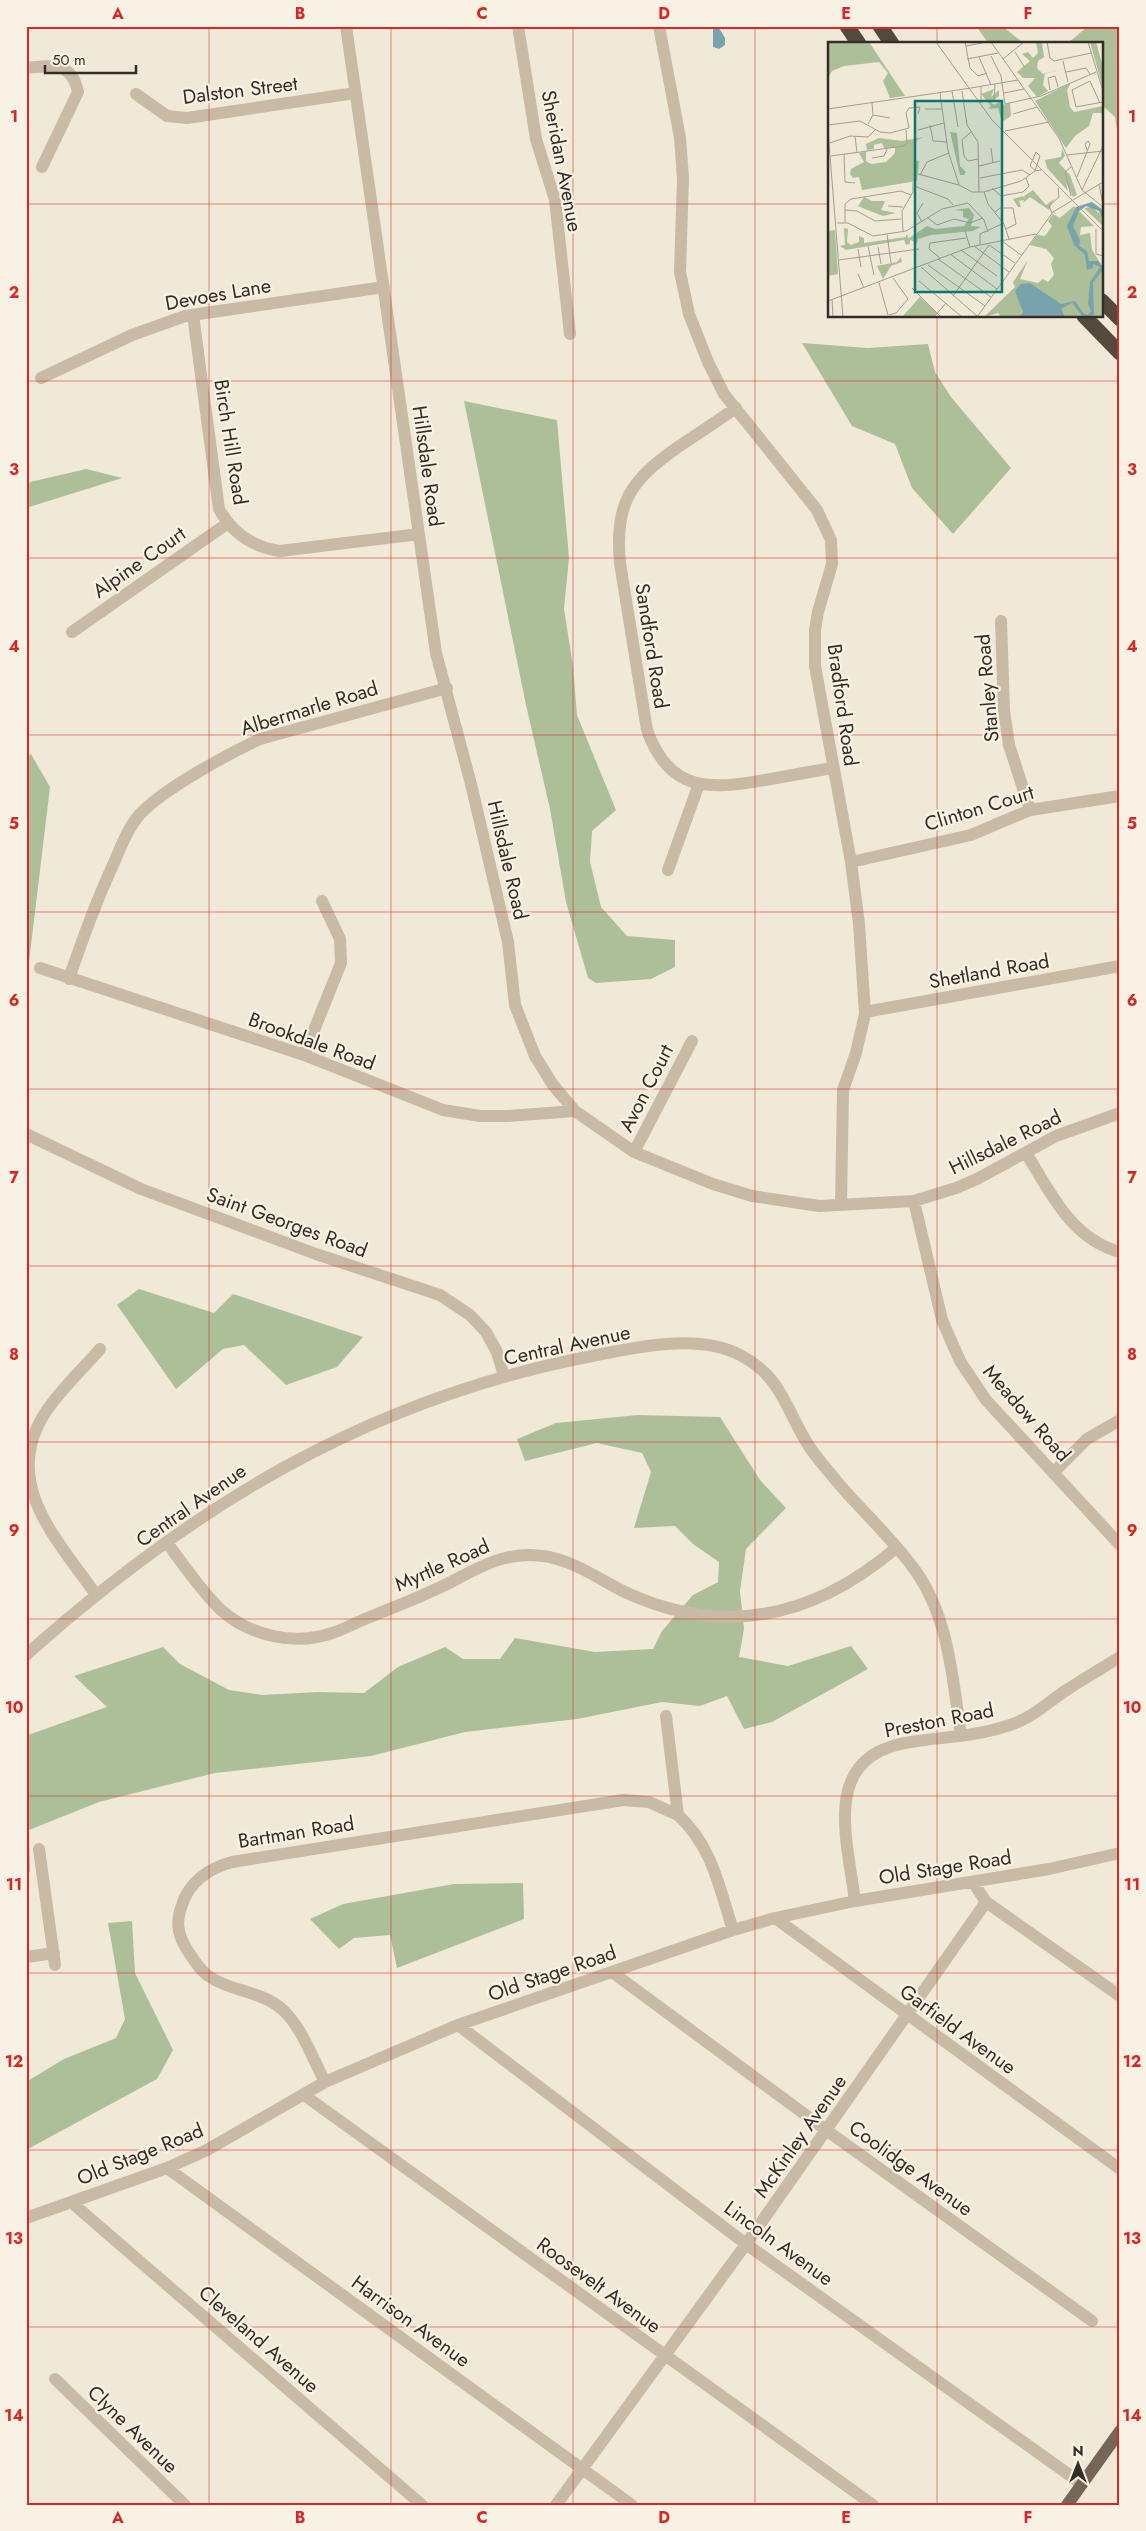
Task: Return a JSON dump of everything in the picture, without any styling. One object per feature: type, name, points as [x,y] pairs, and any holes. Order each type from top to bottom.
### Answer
[{"type":"highway","points":[[847,26],[858,42]]},
{"type":"highway","points":[[1104,303],[1120,319]]},
{"type":"highway","points":[[1086,318],[1120,353]]},
{"type":"main road","points":[[1067,2505],[1120,2431]]},
{"type":"street","name":"Hillsdale Road","points":[[346,26],[436,653],[447,688],[508,942],[515,1005],[534,1056],[553,1085],[575,1111],[634,1152],[712,1184],[752,1196],[819,1206],[914,1201],[977,1179],[1056,1136],[1084,1124],[1120,1113]]},
{"type":"street","name":"Sheridan Avenue","points":[[518,26],[536,139],[554,200],[570,334]]},
{"type":"street","name":"Bradford Road","points":[[659,26],[674,100],[681,160],[680,272],[689,314],[708,362],[724,394],[817,510],[830,540],[832,564],[818,612],[814,648],[815,666],[832,768],[851,862],[859,924],[865,1012],[856,1053],[843,1090],[841,1205]]},
{"type":"street","points":[[26,68],[60,67],[71,72],[76,79],[78,92],[42,167]]},
{"type":"street","name":"Dalston Street","points":[[136,94],[167,116],[187,118],[356,93]]},
{"type":"street","name":"Devoes Lane","points":[[41,378],[132,334],[193,315],[384,287]]},
{"type":"street","name":"Birch Hill Road","points":[[193,315],[220,509],[228,523],[244,538],[258,546],[280,551],[419,534]]},
{"type":"street","name":"Sandford Road","points":[[736,408],[645,472],[628,498],[618,528],[620,562],[646,730],[660,758],[678,774],[699,784],[723,787],[832,768]]},
{"type":"street","name":"Alpine Court","points":[[72,632],[228,523]]},
{"type":"street","name":"Stanley Road","points":[[1001,621],[1004,710],[1009,745],[1030,810]]},
{"type":"street","name":"Albermarle Road","points":[[69,979],[88,921],[127,832],[139,815],[155,800],[236,750],[260,739],[447,688]]},
{"type":"street","points":[[668,870],[699,784]]},
{"type":"street","name":"Clinton Court","points":[[851,862],[971,835],[1030,810],[1120,796]]},
{"type":"street","points":[[304,1055],[341,963],[340,940],[322,901]]},
{"type":"street","name":"Shetland Road","points":[[865,1012],[1120,966]]},
{"type":"street","name":"Brookdale Road","points":[[40,968],[304,1055],[443,1110],[480,1116],[528,1116],[575,1111]]},
{"type":"street","name":"Avon Court","points":[[634,1152],[692,1041]]},
{"type":"street","name":"Saint Georges Road","points":[[26,1134],[141,1189],[316,1254],[440,1295],[461,1307],[482,1327],[497,1352],[504,1376]]},
{"type":"street","points":[[1026,1153],[1066,1218],[1085,1235],[1106,1248],[1120,1252]]},
{"type":"street","name":"Meadow Road","points":[[914,1201],[942,1320],[960,1361],[986,1400],[1120,1545]]},
{"type":"street","name":"Central Avenue","points":[[26,1655],[96,1595],[167,1543],[258,1480],[336,1439],[411,1407],[504,1376],[544,1365],[611,1352],[699,1343],[732,1351],[761,1368],[777,1385],[807,1444],[918,1573],[931,1599],[950,1662],[961,1736]]},
{"type":"street","points":[[96,1595],[40,1514],[32,1495],[28,1476],[31,1451],[45,1413],[100,1349]]},
{"type":"street","points":[[1053,1473],[1087,1439],[1120,1420]]},
{"type":"street","name":"Myrtle Road","points":[[167,1543],[208,1595],[230,1617],[261,1633],[296,1639],[336,1632],[420,1597],[485,1564],[514,1556],[539,1555],[563,1559],[643,1600],[695,1615],[732,1618],[782,1611],[830,1594],[874,1567],[896,1548]]},
{"type":"street","name":"Preston Road","points":[[855,1901],[844,1806],[848,1784],[863,1763],[884,1748],[909,1742],[1000,1729],[1031,1717],[1064,1692],[1120,1657]]},
{"type":"street","points":[[666,1716],[678,1816]]},
{"type":"street","name":"Bartman Road","points":[[326,2082],[288,2015],[269,2000],[207,1975],[188,1951],[177,1929],[179,1914],[186,1894],[199,1878],[210,1870],[232,1862],[624,1800],[649,1802],[678,1816],[693,1829],[703,1844],[733,1930]]},
{"type":"street","points":[[26,1957],[55,1959],[39,1849]]},
{"type":"street","name":"Old Stage Road","points":[[26,2218],[167,2168],[207,2150],[326,2082],[458,2025],[733,1930],[775,1918],[855,1901],[973,1882],[1120,1853]]},
{"type":"street","points":[[973,1882],[986,1902],[1120,1996]]},
{"type":"street","name":"McKinley Avenue","points":[[556,2505],[746,2244],[986,1902]]},
{"type":"street","name":"Garfield Avenue","points":[[775,1918],[907,2016],[1120,2169]]},
{"type":"street","name":"Coolidge Avenue","points":[[612,1972],[826,2130],[1092,2321]]},
{"type":"street","name":"Lincoln Avenue","points":[[458,2025],[746,2244],[1082,2484]]},
{"type":"street","name":"Roosevelt Avenue","points":[[304,2095],[874,2505]]},
{"type":"street","name":"Harrison Avenue","points":[[167,2168],[632,2505]]},
{"type":"street","name":"Cleveland Avenue","points":[[71,2202],[422,2505]]},
{"type":"street","name":"Clyne Avenue","points":[[55,2380],[185,2505]]},
{"type":"green space","points":[[976,26],[1002,26],[1024,42],[988,42]]},
{"type":"green space","points":[[1088,26],[1120,26],[1120,149],[1115,117],[1104,107],[1104,42],[1069,42]]},
{"type":"green space","points":[[802,343],[868,348],[928,344],[935,372],[951,397],[1011,468],[953,534],[912,488],[895,444],[852,426]]},
{"type":"green space","points":[[464,401],[557,420],[569,558],[564,609],[573,666],[577,715],[616,810],[592,831],[590,862],[601,907],[627,936],[675,940],[675,967],[651,979],[596,983],[588,978],[566,902],[550,809],[526,705]]},
{"type":"green space","points":[[86,469],[122,478],[26,508],[26,483]]},
{"type":"green space","points":[[31,754],[50,787],[26,987],[26,758]]},
{"type":"green space","points":[[139,1289],[214,1313],[233,1294],[363,1337],[337,1367],[286,1385],[244,1345],[223,1349],[176,1389],[117,1305]]},
{"type":"green space","points":[[638,1415],[720,1417],[760,1480],[786,1508],[746,1549],[740,1591],[744,1629],[739,1657],[788,1666],[851,1646],[868,1669],[772,1722],[744,1729],[727,1696],[700,1706],[662,1702],[577,1719],[465,1732],[371,1756],[215,1773],[99,1802],[29,1830],[30,1872],[26,1873],[26,1739],[28,1735],[107,1707],[74,1676],[163,1647],[180,1664],[229,1690],[262,1695],[318,1692],[364,1693],[398,1667],[445,1647],[463,1659],[500,1659],[515,1638],[595,1652],[653,1649],[662,1631],[693,1595],[718,1582],[719,1562],[693,1544],[675,1526],[634,1528],[651,1472],[642,1453],[597,1443],[525,1461],[517,1439],[556,1423]]},
{"type":"green space","points":[[523,1883],[524,1919],[397,1968],[390,1935],[354,1938],[339,1949],[310,1919],[343,1904],[454,1884]]},
{"type":"green space","points":[[132,1921],[135,1973],[173,2050],[157,2079],[26,2150],[26,2082],[64,2059],[116,2038],[125,2019],[108,1923]]},
{"type":"water","points":[[713,27],[719,28],[725,38],[725,45],[719,49],[713,47]]}]
